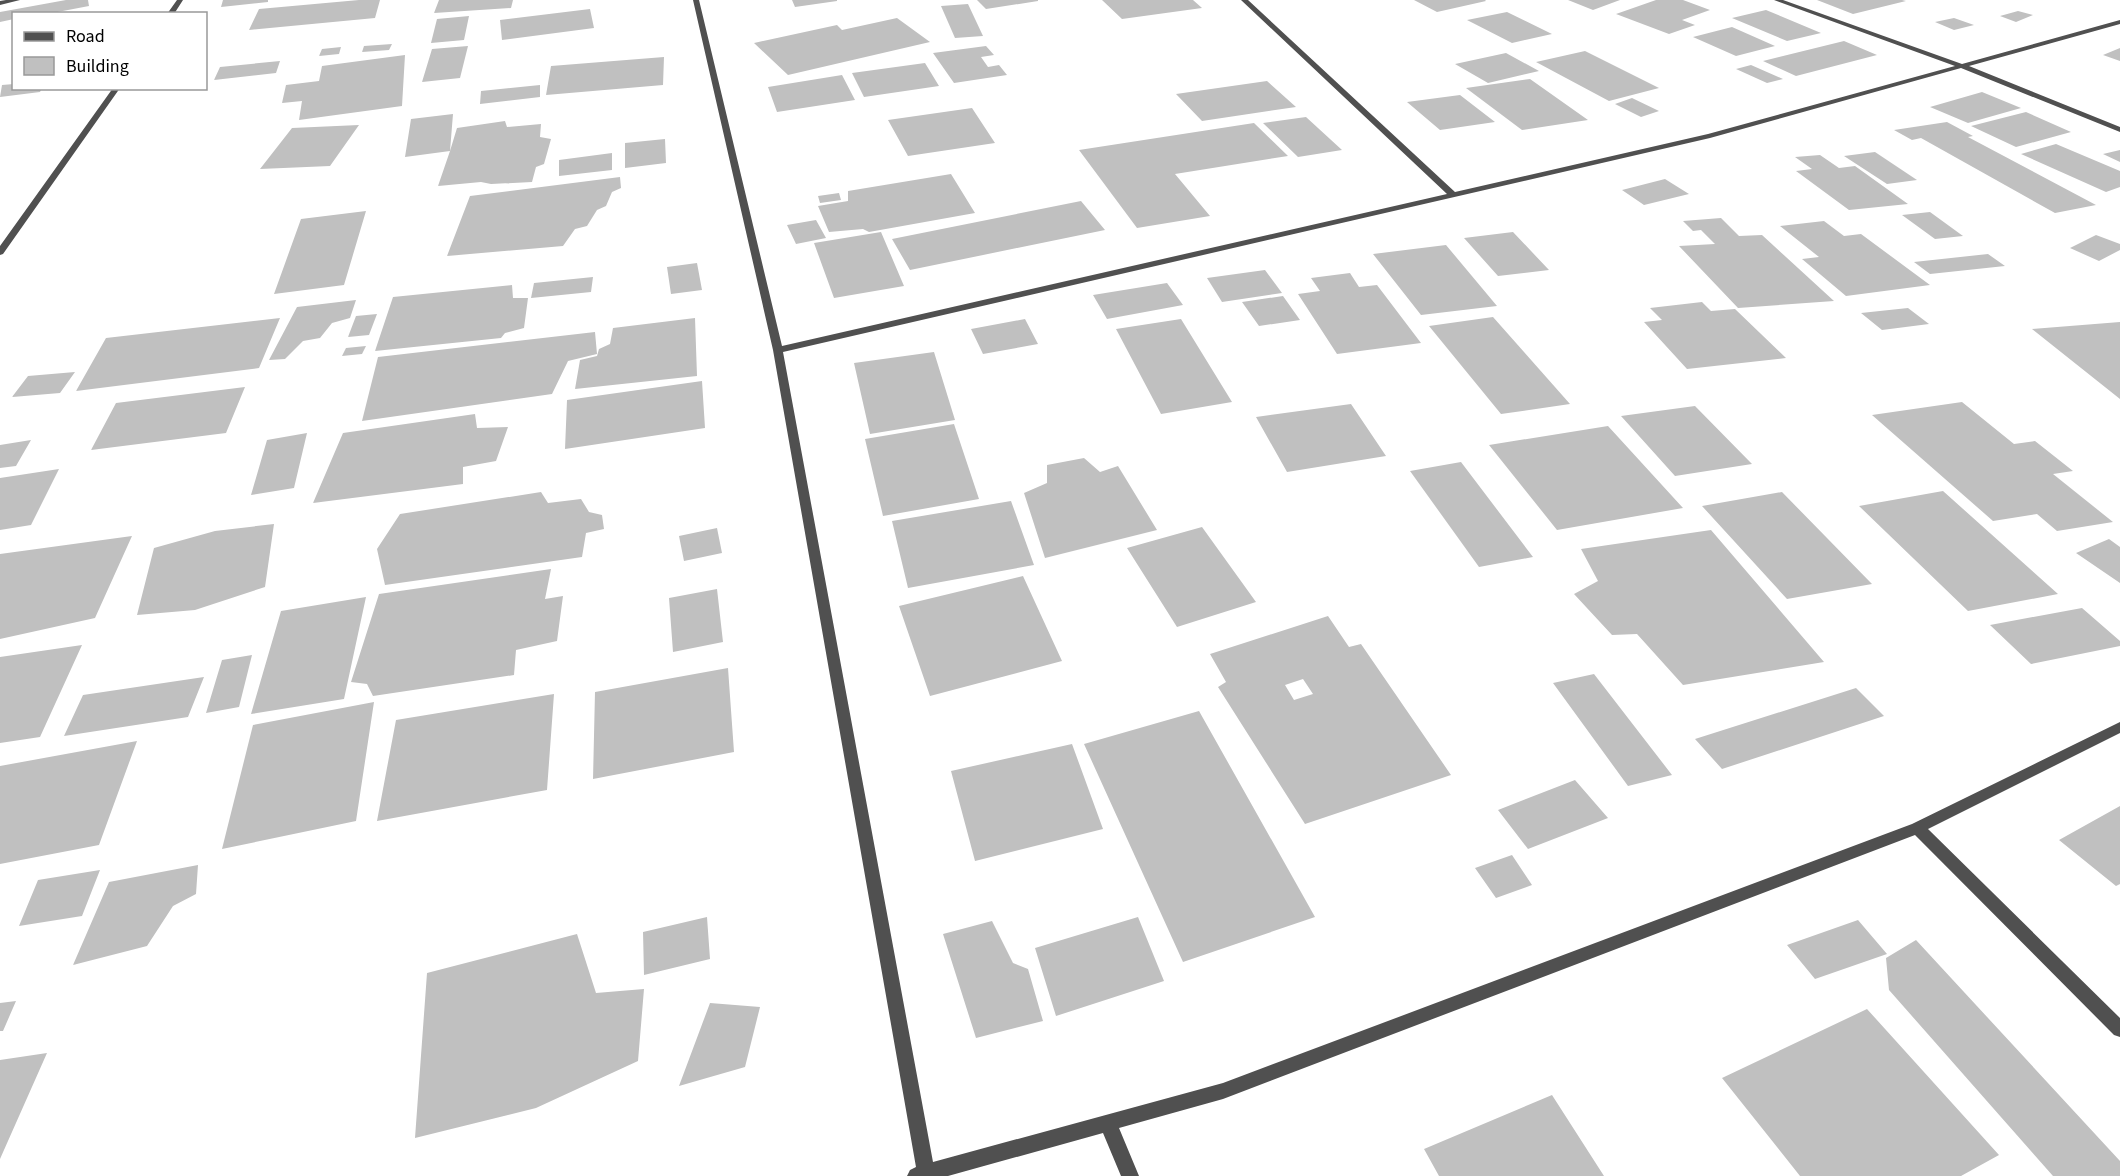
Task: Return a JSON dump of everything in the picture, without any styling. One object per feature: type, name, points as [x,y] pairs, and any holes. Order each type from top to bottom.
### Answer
[{"type":"street","points":[[0,3],[16,0]]},
{"type":"street","points":[[696,0],[778,350],[921,1175],[1223,1091],[1917,828],[2120,727]]},
{"type":"street","points":[[1244,0],[1453,195]]},
{"type":"street","points":[[1777,0],[1962,66],[2120,130]]},
{"type":"street","points":[[778,350],[1710,136],[2120,22]]},
{"type":"street","points":[[0,252],[116,90]]},
{"type":"street","points":[[1917,828],[2120,1029]]},
{"type":"street","points":[[1108,1123],[1130,1176]]},
{"type":"building","points":[[66,0],[88,0],[89,6],[58,12],[12,12],[12,19],[0,22],[0,12]]},
{"type":"building","points":[[223,0],[268,0],[268,2],[221,7]]},
{"type":"building","points":[[380,0],[375,18],[249,30],[259,9]]},
{"type":"building","points":[[439,0],[513,0],[511,8],[434,13]]},
{"type":"building","points":[[792,0],[837,0],[837,1],[795,7]]},
{"type":"building","points":[[977,0],[1038,0],[1038,1],[986,9]]},
{"type":"building","points":[[1102,0],[1193,0],[1202,8],[1122,19]]},
{"type":"building","points":[[1414,0],[1485,0],[1486,1],[1437,12]]},
{"type":"building","points":[[1568,0],[1620,0],[1593,10]]},
{"type":"building","points":[[1656,0],[1683,0],[1710,10],[1682,20],[1695,25],[1669,34],[1616,14]]},
{"type":"building","points":[[1817,0],[1902,0],[1906,1],[1853,14]]},
{"type":"building","points":[[968,4],[983,36],[955,38],[941,6]]},
{"type":"building","points":[[590,9],[594,28],[502,40],[500,20]]},
{"type":"building","points":[[1766,10],[1821,33],[1787,41],[1732,18]]},
{"type":"building","points":[[2018,11],[2033,15],[2016,22],[2000,16]]},
{"type":"building","points":[[1507,12],[1552,34],[1512,43],[1467,20]]},
{"type":"building","points":[[469,16],[464,40],[431,43],[437,19]]},
{"type":"building","points":[[897,18],[930,42],[788,75],[754,43],[837,25],[842,30]]},
{"type":"building","points":[[1954,18],[1974,25],[1954,30],[1935,22]]},
{"type":"building","points":[[1732,27],[1775,46],[1736,56],[1693,37]]},
{"type":"building","points":[[1844,41],[1877,55],[1796,76],[1763,61]]},
{"type":"building","points":[[392,44],[389,50],[362,52],[364,46]]},
{"type":"building","points":[[468,46],[460,78],[422,82],[432,49]]},
{"type":"building","points":[[986,46],[994,55],[981,57],[988,67],[999,65],[1007,75],[954,83],[933,53]]},
{"type":"building","points":[[341,47],[339,54],[319,56],[322,49]]},
{"type":"building","points":[[2120,48],[2120,61],[2103,55]]},
{"type":"building","points":[[1585,51],[1659,88],[1609,101],[1536,62]]},
{"type":"building","points":[[1506,53],[1539,71],[1488,83],[1455,64]]},
{"type":"building","points":[[405,55],[402,106],[299,120],[302,101],[282,103],[286,85],[319,81],[322,66]]},
{"type":"building","points":[[664,57],[663,85],[546,95],[551,66]]},
{"type":"building","points":[[280,61],[276,73],[214,80],[220,67]]},
{"type":"building","points":[[925,63],[939,86],[864,97],[852,73]]},
{"type":"building","points":[[1751,65],[1783,79],[1767,83],[1736,69]]},
{"type":"building","points":[[842,75],[855,100],[777,112],[768,87]]},
{"type":"building","points":[[1530,79],[1588,120],[1522,130],[1466,88]]},
{"type":"building","points":[[1267,81],[1296,107],[1202,121],[1176,94]]},
{"type":"building","points":[[12,84],[12,90],[41,90],[40,92],[0,97],[2,85]]},
{"type":"building","points":[[540,85],[540,97],[480,104],[481,91]]},
{"type":"building","points":[[1982,92],[2021,108],[1968,123],[1930,107]]},
{"type":"building","points":[[1460,95],[1495,122],[1440,130],[1407,102]]},
{"type":"building","points":[[1632,98],[1659,111],[1641,117],[1615,104]]},
{"type":"building","points":[[972,108],[995,143],[908,156],[888,120]]},
{"type":"building","points":[[2026,112],[2071,132],[2016,147],[1971,126]]},
{"type":"building","points":[[453,114],[450,151],[405,157],[411,119]]},
{"type":"building","points":[[1306,117],[1342,150],[1298,157],[1263,123]]},
{"type":"building","points":[[505,121],[507,127],[541,124],[540,137],[551,139],[544,164],[536,167],[532,182],[491,184],[481,182],[438,186],[457,128]]},
{"type":"building","points":[[1947,122],[1973,136],[1968,137],[2096,205],[2055,213],[1921,138],[1912,140],[1894,130]]},
{"type":"building","points":[[1254,123],[1288,156],[1175,174],[1210,216],[1137,228],[1079,150]]},
{"type":"building","points":[[359,125],[330,166],[260,169],[292,128]]},
{"type":"building","points":[[665,139],[666,163],[625,168],[625,143]]},
{"type":"building","points":[[2056,144],[2120,171],[2120,187],[2106,192],[2021,154]]},
{"type":"building","points":[[2120,150],[2120,162],[2103,154]]},
{"type":"building","points":[[1875,152],[1917,180],[1887,184],[1844,156]]},
{"type":"building","points":[[612,153],[612,170],[559,176],[559,160]]},
{"type":"building","points":[[1820,155],[1839,168],[1855,166],[1908,204],[1849,210],[1796,171],[1812,169],[1795,157]]},
{"type":"building","points":[[951,174],[975,213],[869,232],[863,229],[829,232],[818,206],[848,201],[848,191]]},
{"type":"building","points":[[620,177],[621,188],[612,192],[606,206],[597,210],[587,226],[575,229],[563,246],[447,256],[470,196]]},
{"type":"building","points":[[1665,179],[1689,194],[1644,205],[1622,190]]},
{"type":"building","points":[[839,193],[841,200],[820,203],[818,196]]},
{"type":"building","points":[[1081,201],[1105,230],[910,270],[892,239]]},
{"type":"building","points":[[366,211],[344,285],[274,294],[301,219]]},
{"type":"building","points":[[1930,212],[1963,236],[1935,239],[1902,215]]},
{"type":"building","points":[[1721,218],[1739,236],[1762,235],[1834,301],[1738,308],[1679,246],[1715,244],[1701,230],[1693,231],[1683,221]]},
{"type":"building","points":[[816,220],[826,238],[796,244],[787,225]]},
{"type":"building","points":[[1824,221],[1844,236],[1861,234],[1930,285],[1846,296],[1802,259],[1819,257],[1780,226]]},
{"type":"building","points":[[881,232],[904,286],[834,298],[814,243]]},
{"type":"building","points":[[1513,232],[1549,270],[1498,276],[1464,238]]},
{"type":"building","points":[[2096,235],[2120,244],[2120,250],[2099,261],[2070,248]]},
{"type":"building","points":[[1446,245],[1497,306],[1421,315],[1373,254]]},
{"type":"building","points":[[1988,254],[2005,266],[1930,274],[1914,262]]},
{"type":"building","points":[[697,263],[702,290],[671,294],[667,267]]},
{"type":"building","points":[[1265,270],[1282,293],[1222,302],[1207,278]]},
{"type":"building","points":[[1350,273],[1359,287],[1377,285],[1421,343],[1337,354],[1298,294],[1320,291],[1311,278]]},
{"type":"building","points":[[593,277],[591,292],[531,298],[534,283]]},
{"type":"building","points":[[1167,283],[1183,305],[1107,319],[1093,295]]},
{"type":"building","points":[[512,285],[513,298],[528,298],[524,328],[505,333],[501,338],[375,351],[393,297]]},
{"type":"building","points":[[1283,296],[1300,320],[1259,326],[1242,302]]},
{"type":"building","points":[[356,300],[350,318],[332,323],[320,338],[303,341],[285,359],[269,360],[297,307]]},
{"type":"building","points":[[1702,302],[1711,311],[1735,309],[1786,358],[1687,369],[1644,322],[1662,320],[1650,308]]},
{"type":"building","points":[[1908,308],[1929,324],[1882,330],[1861,313]]},
{"type":"building","points":[[377,314],[369,335],[348,337],[356,316]]},
{"type":"building","points":[[1493,317],[1570,404],[1501,414],[1429,326]]},
{"type":"building","points":[[280,318],[259,368],[76,391],[106,338]]},
{"type":"building","points":[[695,318],[697,376],[575,389],[580,360],[597,356],[599,349],[610,344],[613,328]]},
{"type":"building","points":[[1025,319],[1038,344],[983,354],[971,329]]},
{"type":"building","points":[[1181,319],[1232,402],[1161,414],[1116,329]]},
{"type":"building","points":[[2120,322],[2120,399],[2032,329]]},
{"type":"building","points":[[595,332],[597,354],[568,361],[552,394],[362,421],[378,357]]},
{"type":"building","points":[[366,346],[362,354],[342,356],[346,348]]},
{"type":"building","points":[[934,352],[955,420],[870,434],[854,363]]},
{"type":"building","points":[[75,372],[60,393],[12,397],[28,376]]},
{"type":"building","points":[[702,381],[705,428],[565,449],[567,400]]},
{"type":"building","points":[[245,387],[226,433],[91,450],[116,403]]},
{"type":"building","points":[[1962,402],[2014,444],[2035,441],[2073,471],[2053,474],[2113,522],[2057,531],[2037,514],[1993,521],[1872,415]]},
{"type":"building","points":[[1351,404],[1386,456],[1287,472],[1256,417]]},
{"type":"building","points":[[1695,406],[1752,464],[1675,476],[1621,416]]},
{"type":"building","points":[[475,414],[477,428],[508,427],[496,461],[463,467],[463,484],[313,503],[343,433]]},
{"type":"building","points":[[954,424],[979,499],[883,516],[865,439]]},
{"type":"building","points":[[1608,426],[1683,508],[1557,530],[1489,445]]},
{"type":"building","points":[[307,433],[294,488],[251,495],[267,440]]},
{"type":"building","points":[[31,440],[16,466],[0,468],[0,445]]},
{"type":"building","points":[[1084,458],[1100,472],[1118,466],[1157,530],[1045,558],[1024,493],[1047,483],[1047,465]]},
{"type":"building","points":[[1461,462],[1533,557],[1479,567],[1410,471]]},
{"type":"building","points":[[59,469],[31,525],[0,530],[0,478]]},
{"type":"building","points":[[1943,491],[2058,594],[1968,611],[1859,506]]},
{"type":"building","points":[[541,492],[548,503],[581,499],[589,512],[602,515],[604,529],[586,533],[582,557],[385,585],[377,549],[400,514]]},
{"type":"building","points":[[1782,492],[1872,584],[1787,599],[1702,506]]},
{"type":"building","points":[[1011,501],[1034,565],[908,588],[892,521]]},
{"type":"building","points":[[274,524],[265,587],[195,610],[137,615],[154,548],[215,531]]},
{"type":"building","points":[[1202,527],[1256,602],[1177,627],[1127,548]]},
{"type":"building","points":[[717,528],[722,553],[684,561],[679,536]]},
{"type":"building","points":[[1711,530],[1824,662],[1683,685],[1637,634],[1612,635],[1574,594],[1598,581],[1581,549]]},
{"type":"building","points":[[132,536],[95,618],[0,639],[0,554]]},
{"type":"building","points":[[2109,539],[2120,547],[2120,583],[2076,553]]},
{"type":"building","points":[[551,569],[545,599],[563,596],[557,641],[516,650],[514,675],[373,696],[367,684],[351,682],[379,594]]},
{"type":"building","points":[[1023,576],[1062,661],[930,696],[899,606]]},
{"type":"building","points":[[717,589],[723,642],[673,652],[669,598]]},
{"type":"building","points":[[366,597],[344,699],[251,714],[281,611]]},
{"type":"building","points":[[2082,608],[2120,641],[2120,646],[2031,664],[1990,625]]},
{"type":"building","points":[[1328,616],[1349,647],[1361,644],[1451,775],[1305,824],[1218,687],[1226,682],[1210,654]],"holes":[[[1303,679],[1313,694],[1294,700],[1285,685]]]},
{"type":"building","points":[[82,645],[40,737],[0,743],[0,657]]},
{"type":"building","points":[[252,655],[239,707],[206,713],[222,660]]},
{"type":"building","points":[[728,668],[734,752],[593,779],[595,692]]},
{"type":"building","points":[[1594,674],[1672,775],[1628,786],[1553,683]]},
{"type":"building","points":[[204,677],[188,717],[64,736],[83,695]]},
{"type":"building","points":[[1856,688],[1884,716],[1722,769],[1695,739]]},
{"type":"building","points":[[554,694],[547,790],[377,821],[396,720]]},
{"type":"building","points":[[374,702],[356,821],[222,849],[253,725]]},
{"type":"building","points":[[1199,711],[1315,917],[1183,962],[1084,744]]},
{"type":"building","points":[[137,741],[99,845],[0,864],[0,766]]},
{"type":"building","points":[[1072,744],[1103,829],[975,861],[951,771]]},
{"type":"building","points":[[1575,780],[1608,818],[1528,849],[1498,810]]},
{"type":"building","points":[[2120,806],[2120,884],[2116,886],[2059,840]]},
{"type":"building","points":[[1512,855],[1532,885],[1496,898],[1475,868]]},
{"type":"building","points":[[198,865],[196,894],[173,906],[147,946],[73,965],[109,882]]},
{"type":"building","points":[[100,870],[82,916],[19,926],[38,880]]},
{"type":"building","points":[[707,917],[710,959],[644,975],[643,932]]},
{"type":"building","points":[[1138,917],[1164,981],[1056,1016],[1035,948]]},
{"type":"building","points":[[1858,920],[1887,954],[1815,979],[1787,945]]},
{"type":"building","points":[[992,921],[1013,963],[1028,969],[1043,1021],[976,1038],[943,934]]},
{"type":"building","points":[[577,934],[596,993],[644,989],[638,1061],[536,1108],[415,1138],[427,973]]},
{"type":"building","points":[[1916,940],[2120,1161],[2120,1176],[2053,1176],[1889,990],[1886,958]]},
{"type":"building","points":[[16,1001],[3,1031],[0,1031],[0,1003]]},
{"type":"building","points":[[710,1003],[760,1007],[745,1067],[679,1086]]},
{"type":"building","points":[[1867,1009],[1999,1155],[1961,1176],[1800,1176],[1722,1078]]},
{"type":"building","points":[[47,1053],[0,1159],[0,1060]]},
{"type":"building","points":[[1552,1095],[1604,1176],[1439,1176],[1424,1149]]}]
